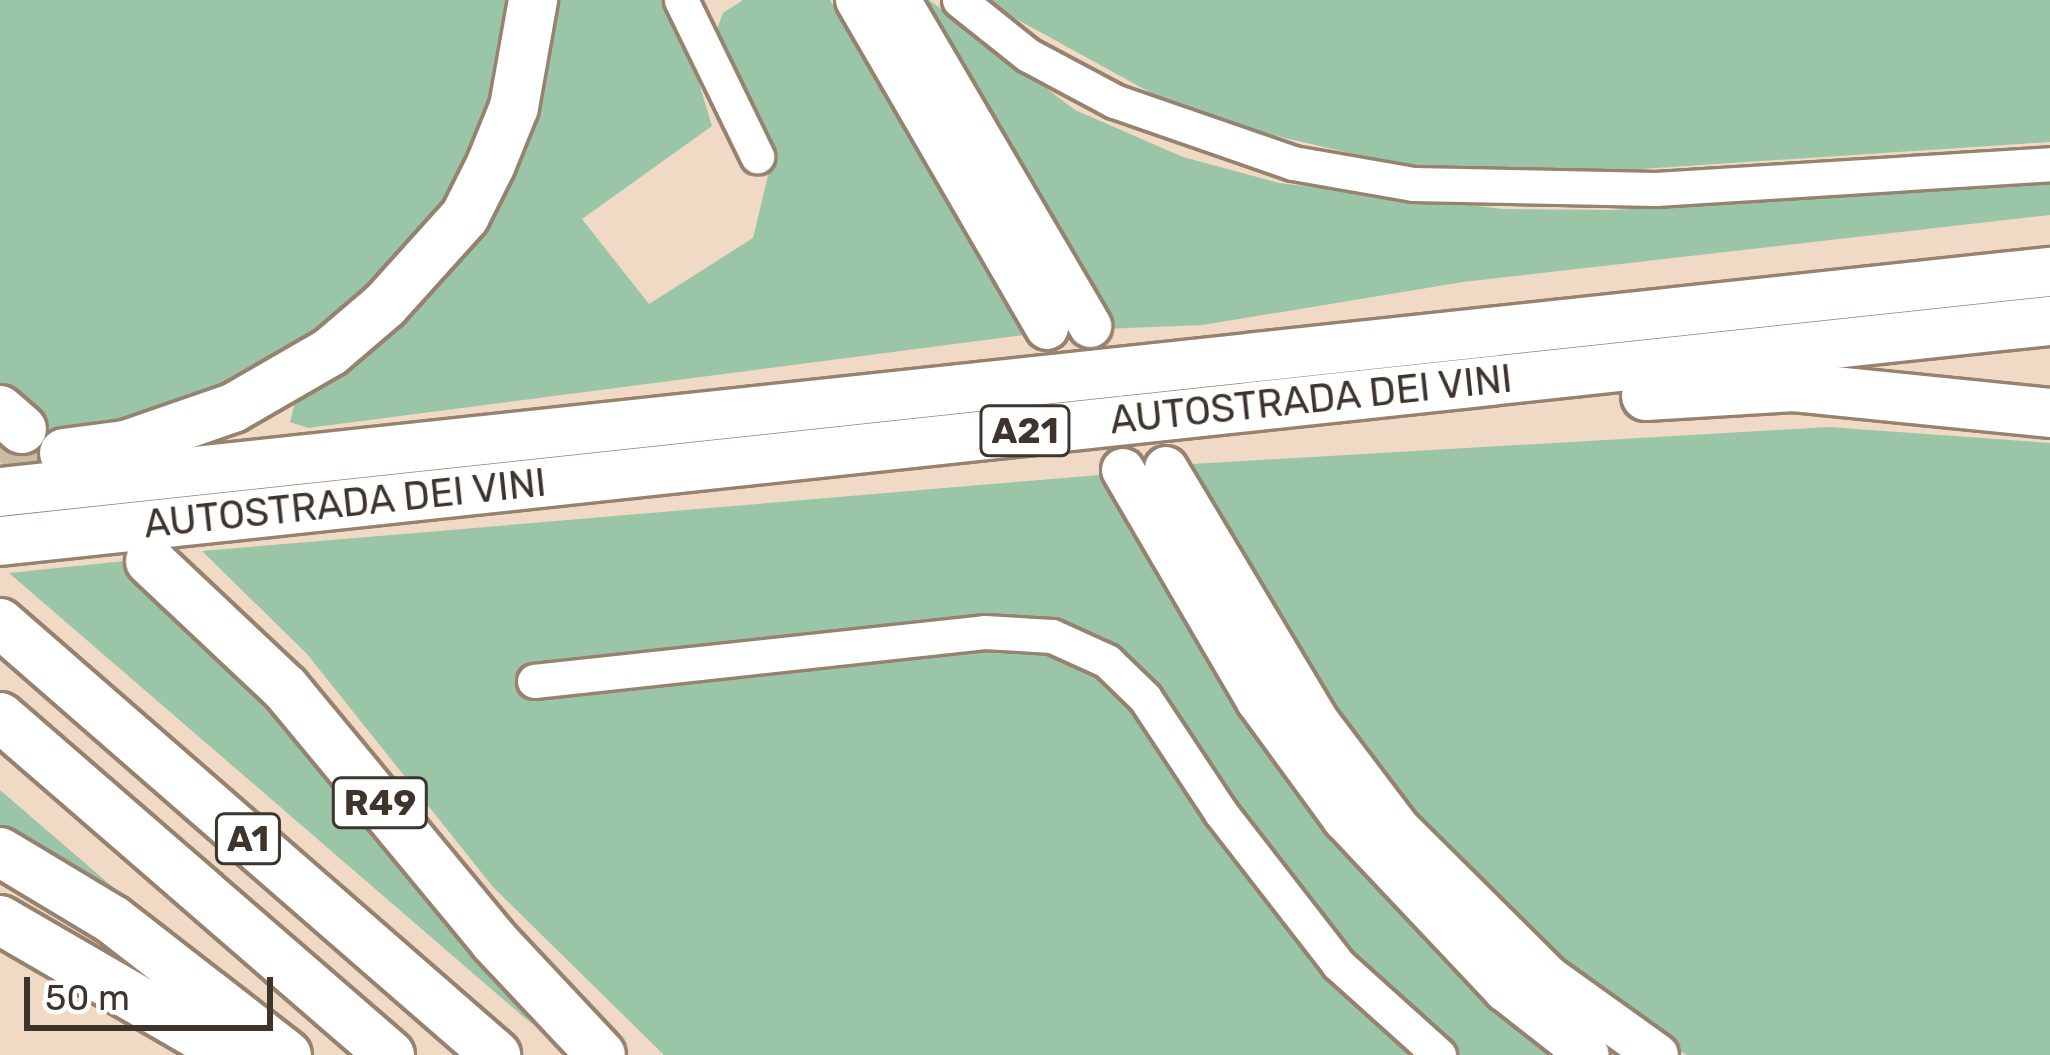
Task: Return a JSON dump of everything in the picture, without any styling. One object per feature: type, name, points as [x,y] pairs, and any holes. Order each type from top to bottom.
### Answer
[{"type":"highway","points":[[5,433],[126,445],[233,408],[330,352],[386,305],[441,248],[491,164],[514,107],[533,0]]},
{"type":"highway","name":"AUTOSTRADA DEI VINI","points":[[0,491],[2050,272]]},
{"type":"highway","name":"AUTOSTRADA DEI VINI","points":[[0,541],[2050,321]]},
{"type":"highway","points":[[1006,433],[1356,424],[1794,387],[2050,412]]},
{"type":"highway","name":"R49","points":[[150,561],[285,688],[494,941],[601,1055]]},
{"type":"highway","name":"A1","points":[[0,623],[496,1055]]},
{"type":"highway","name":"A1","points":[[0,717],[390,1055]]},
{"type":"highway","points":[[0,852],[113,920],[287,1055]]},
{"type":"highway","points":[[0,920],[233,1055]]},
{"type":"main road","points":[[856,0],[1047,328]]},
{"type":"main road","points":[[898,0],[1090,326]]},
{"type":"main road","points":[[1166,468],[1318,722],[1399,829],[1548,977],[1657,1055]]},
{"type":"main road","points":[[1123,470],[1258,701],[1344,819],[1504,990],[1588,1055]]},
{"type":"lane","points":[[681,0],[757,156]]},
{"type":"lane","points":[[959,0],[1028,55],[1114,101],[1293,164],[1414,184],[1656,190],[2050,164]]},
{"type":"lane","points":[[1969,281],[2050,250]]},
{"type":"lane","points":[[534,681],[984,632],[1052,636],[1107,661],[1145,698],[1221,813],[1338,964],[1439,1055]]},
{"type":"green space","points":[[0,0],[513,0],[505,78],[448,210],[346,319],[224,392],[139,417],[45,429],[0,391]]},
{"type":"green space","points":[[553,0],[663,0],[690,53],[712,126],[582,219],[649,304],[753,238],[772,159],[713,40],[723,13],[743,0],[830,0],[1024,335],[308,428],[290,422],[296,398],[400,313]]},
{"type":"green space","points":[[910,0],[929,0],[1075,110],[1183,157],[1279,183],[1503,209],[1612,210],[2050,183],[2050,215],[1463,282],[1203,325],[1103,329]]},
{"type":"green space","points":[[982,0],[2050,0],[2050,142],[1566,174],[1410,167],[1195,117]]},
{"type":"green space","points":[[1829,427],[2050,443],[2050,1055],[1687,1055],[1638,1026],[1469,877],[1386,778],[1316,680],[1192,464]]},
{"type":"green space","points":[[1099,475],[1288,771],[1365,874],[1450,965],[1558,1055],[664,1055],[493,887],[307,654],[202,551]]},
{"type":"green space","points":[[125,561],[303,742],[533,1025],[9,573]]},
{"type":"green space","points":[[0,790],[179,944],[0,832]]},
{"type":"tunnel","points":[[3,433],[88,507]]}]
